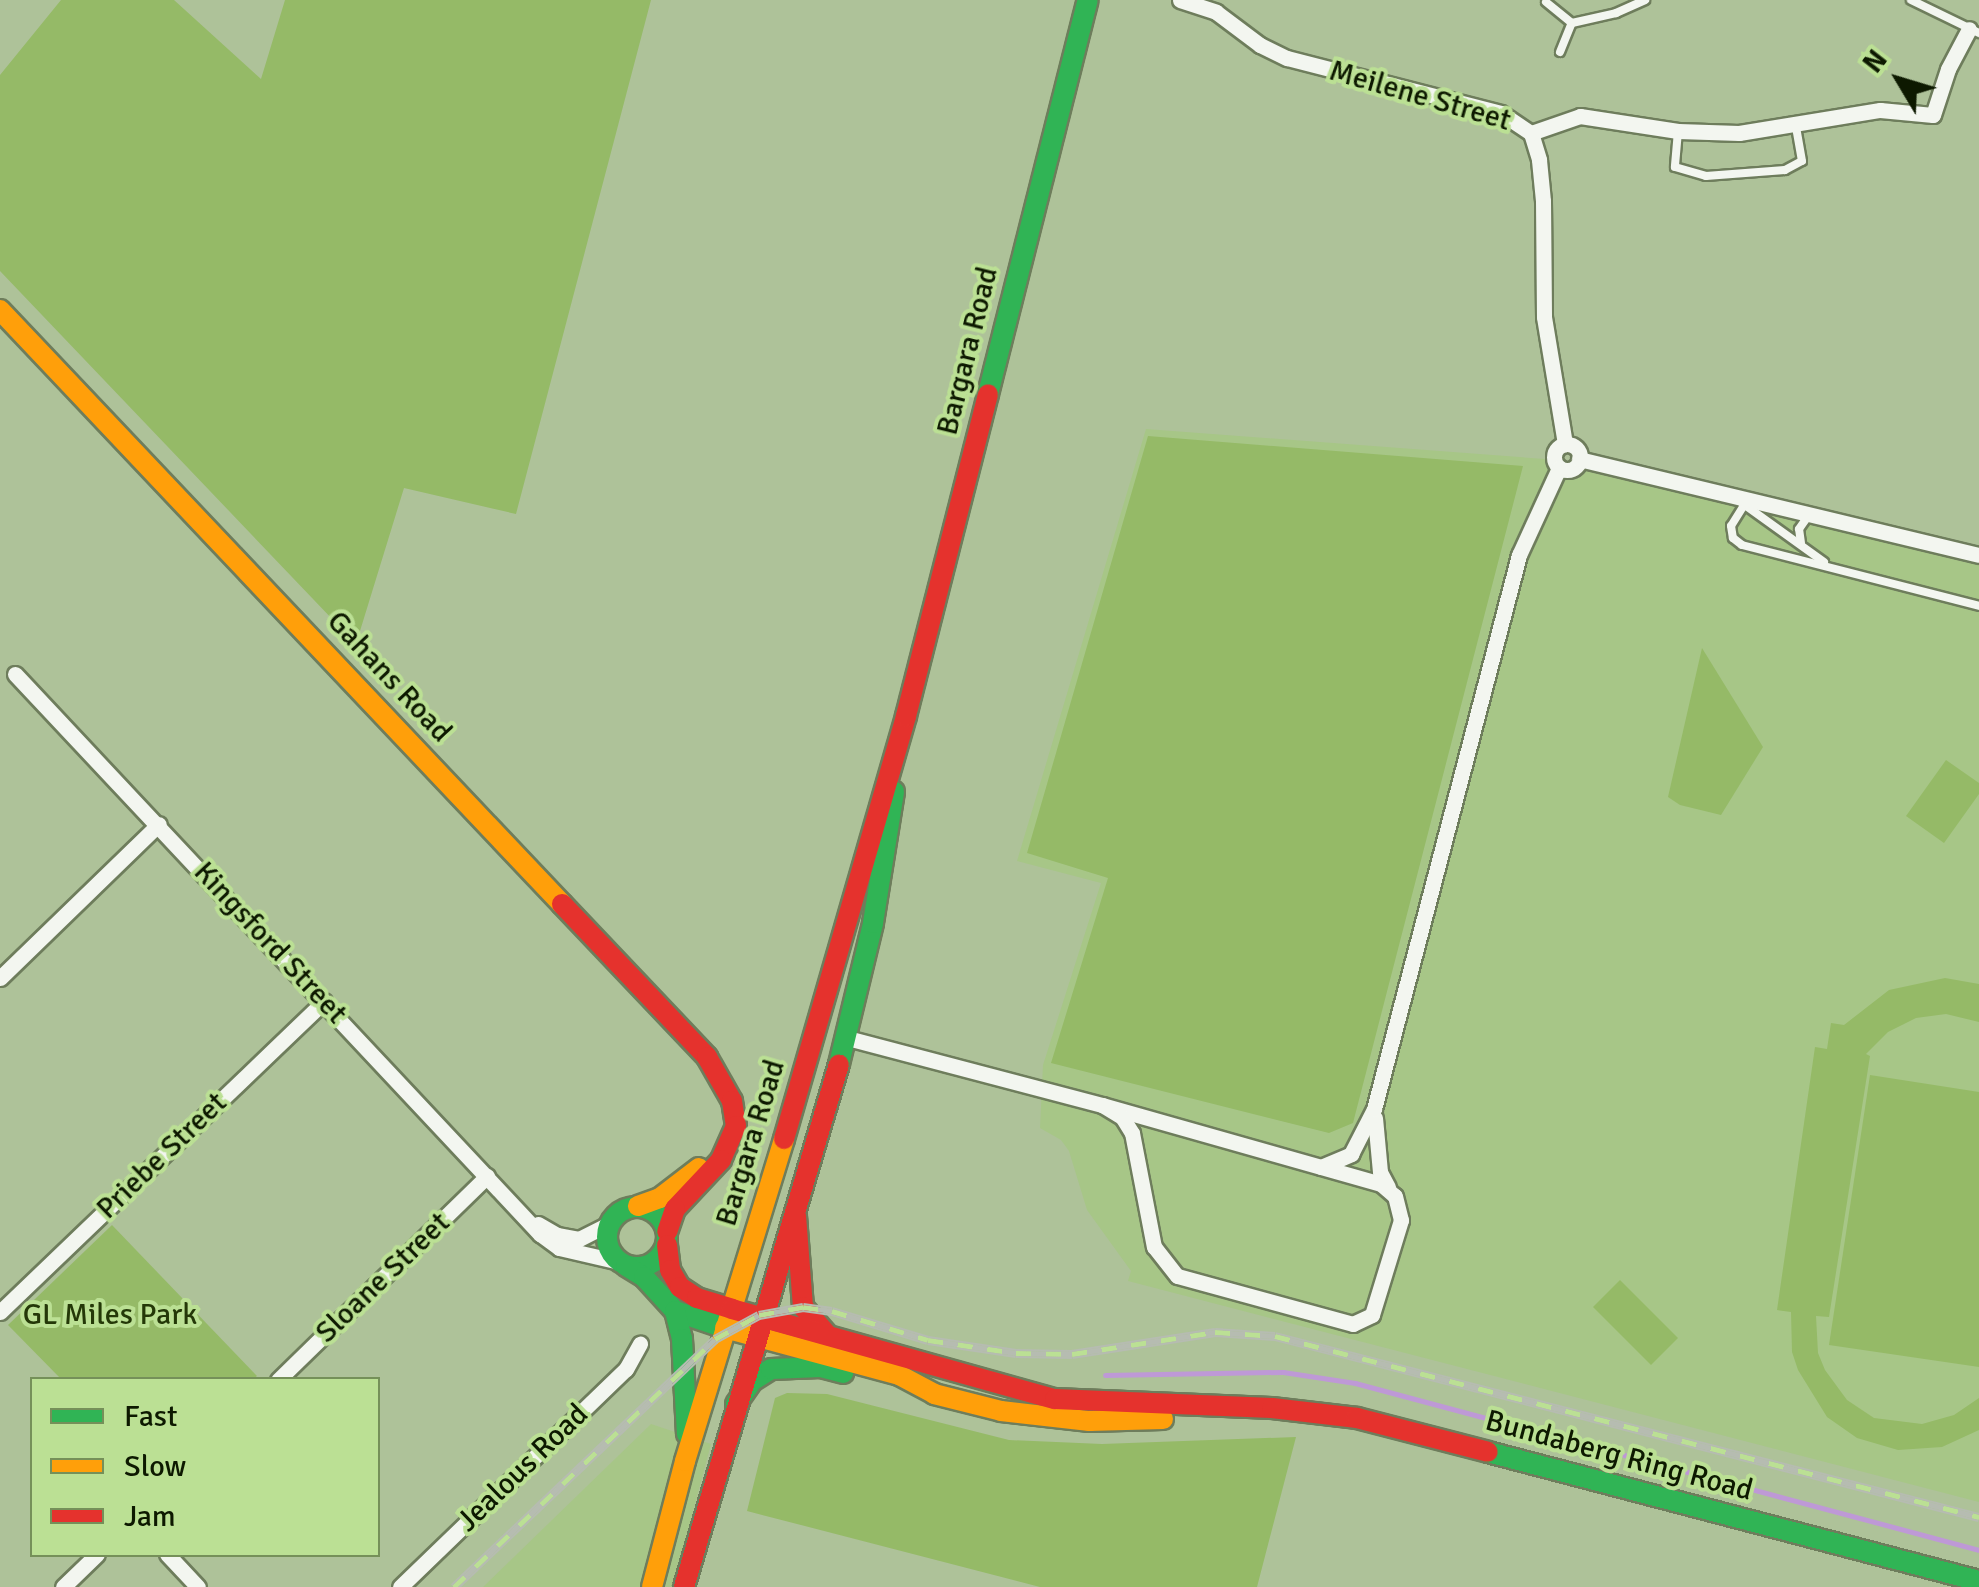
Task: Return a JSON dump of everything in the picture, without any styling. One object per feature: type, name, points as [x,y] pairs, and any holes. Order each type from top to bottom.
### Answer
[{"type":"main road","name":"Bargara Road","points":[[652,1587],[685,1461],[818,1029],[848,908],[906,716],[1088,0]]},
{"type":"main road","name":"Gahans Road","points":[[0,310],[708,1056],[728,1091],[736,1118],[733,1136],[721,1160],[675,1209],[667,1238]]},
{"type":"main road","name":"Bargara Road","points":[[684,1587],[847,1038],[873,924],[906,716]]},
{"type":"main road","points":[[818,1029],[847,1038]]},
{"type":"main road","points":[[685,1461],[682,1340],[675,1311],[644,1277],[609,1250],[609,1224],[621,1211],[660,1198],[707,1160],[727,1127],[728,1091]]},
{"type":"main road","points":[[638,1206],[657,1214],[667,1238],[670,1270],[680,1287],[728,1319]]},
{"type":"main road","points":[[796,1216],[803,1306],[814,1324],[834,1338]]},
{"type":"main road","points":[[623,1264],[641,1268],[654,1262],[667,1238]]},
{"type":"main road","points":[[675,1311],[728,1319]]},
{"type":"main road","name":"Bundaberg Ring Road","points":[[728,1319],[834,1338],[1055,1398],[1357,1418],[1979,1581]]},
{"type":"main road","name":"Bundaberg Ring Road","points":[[760,1326],[899,1375],[934,1394],[1001,1411],[1089,1421],[1174,1419],[1240,1408]]},
{"type":"main road","points":[[736,1404],[759,1376],[782,1366],[821,1367],[906,1392],[934,1394]]},
{"type":"street","name":"Meilene Street","points":[[1180,0],[1216,12],[1260,45],[1287,58],[1501,113],[1530,134],[1567,119],[1591,116],[1678,131],[1739,133],[1880,110],[1933,115]]},
{"type":"street","points":[[1930,135],[1933,115],[1974,31]]},
{"type":"street","points":[[1530,134],[1539,160],[1543,201],[1544,317],[1565,444]]},
{"type":"street","points":[[1565,444],[1576,448],[1580,459]]},
{"type":"street","points":[[1321,1167],[1351,1154],[1374,1109],[1519,555],[1559,468],[1554,456],[1565,444]]},
{"type":"street","points":[[1559,468],[1572,469],[1580,459]]},
{"type":"street","points":[[1580,459],[1979,555]]},
{"type":"street","name":"Kingsford Street","points":[[15,674],[552,1244],[623,1264]]},
{"type":"street","points":[[0,978],[159,824]]},
{"type":"street","name":"Priebe Street","points":[[0,1312],[324,1001]]},
{"type":"street","points":[[847,1038],[1373,1181],[1391,1191]]},
{"type":"street","points":[[1102,1105],[1122,1117],[1132,1133],[1154,1246],[1170,1270],[1186,1280],[1352,1324],[1364,1322],[1376,1310],[1401,1220],[1380,1172],[1374,1109]]},
{"type":"street","name":"Sloane Street","points":[[281,1377],[488,1176]]},
{"type":"street","name":"Kingsford Street","points":[[522,1213],[546,1229],[570,1238],[586,1238],[609,1224]]},
{"type":"street","name":"Jealous Road","points":[[400,1587],[626,1369],[640,1344]]},
{"type":"street","points":[[63,1587],[94,1557]]},
{"type":"street","points":[[170,1557],[198,1587]]},
{"type":"lane","points":[[1572,23],[1616,13],[1645,0]]},
{"type":"lane","points":[[1910,0],[1974,31]]},
{"type":"lane","points":[[1546,2],[1572,23]]},
{"type":"lane","points":[[1560,52],[1572,23]]},
{"type":"lane","points":[[1678,131],[1675,167],[1706,176],[1785,170],[1802,161],[1796,126]]},
{"type":"lane","points":[[1828,564],[1749,502],[1731,526],[1737,543],[1979,606]]},
{"type":"lane","points":[[1807,550],[1799,539],[1799,529],[1806,516],[1814,514]]},
{"type":"shaded area","points":[[1146,429],[1598,463],[1979,557],[1979,1502],[1128,1281],[1131,1271],[1087,1210],[1069,1151],[1061,1140],[1040,1128],[1043,1065],[1101,883],[1017,861]]},
{"type":"shaded area","points":[[651,1424],[711,1444],[673,1587],[483,1587]]},
{"type":"green space","points":[[61,0],[174,0],[261,79],[285,0],[651,0],[516,514],[404,488],[356,644],[0,271],[0,75]]},
{"type":"green space","points":[[1148,436],[1523,466],[1353,1123],[1329,1133],[1051,1063],[1108,878],[1027,853]]},
{"type":"green space","points":[[1702,648],[1763,747],[1721,815],[1680,805],[1668,797]]},
{"type":"green space","points":[[1946,760],[1979,783],[1979,794],[1944,843],[1906,816]]},
{"type":"green space","points":[[1945,978],[1979,984],[1979,1022],[1946,1014],[1916,1018],[1888,1032],[1866,1054],[1870,1056],[1829,1317],[1816,1316],[1818,1353],[1825,1370],[1847,1400],[1874,1418],[1922,1424],[1954,1415],[1979,1398],[1979,1430],[1942,1447],[1898,1450],[1857,1438],[1827,1417],[1798,1370],[1792,1352],[1791,1312],[1777,1310],[1815,1047],[1827,1049],[1831,1023],[1844,1025],[1889,990]]},
{"type":"green space","points":[[1870,1075],[1979,1092],[1979,1367],[1829,1345]]},
{"type":"green space","name":"GL Miles Park","points":[[112,1225],[257,1376],[59,1377],[8,1325]]},
{"type":"green space","points":[[1620,1280],[1678,1338],[1651,1365],[1593,1307]]},
{"type":"green space","points":[[787,1393],[827,1394],[1009,1440],[1102,1444],[1296,1437],[1257,1587],[1040,1587],[747,1511],[775,1398]]},
{"type":"waterway","points":[[1105,1375],[1283,1372],[1355,1383],[1979,1550]]},
{"type":"railway","points":[[454,1587],[715,1339],[759,1315],[803,1307],[832,1311],[928,1340],[1016,1353],[1072,1354],[1215,1332],[1275,1336],[1979,1517]]},
{"type":"traffic: fast","points":[[988,394],[1088,0]]},
{"type":"traffic: fast","points":[[839,1064],[873,923],[894,792]]},
{"type":"traffic: fast","points":[[637,1207],[659,1215],[667,1237],[659,1259],[637,1267],[615,1259],[607,1237],[615,1215],[637,1207]]},
{"type":"traffic: fast","points":[[626,1266],[644,1277],[675,1311],[725,1328]]},
{"type":"traffic: fast","points":[[675,1311],[682,1339],[687,1434]]},
{"type":"traffic: fast","points":[[736,1404],[752,1381],[771,1369],[821,1367],[843,1373]]},
{"type":"traffic: fast","points":[[1488,1452],[1979,1581]]},
{"type":"traffic: slow","points":[[0,310],[562,904]]},
{"type":"traffic: slow","points":[[652,1587],[685,1461],[784,1139]]},
{"type":"traffic: slow","points":[[638,1206],[660,1198],[699,1168]]},
{"type":"traffic: slow","points":[[725,1328],[899,1375],[934,1394],[1001,1411],[1089,1421],[1163,1419]]},
{"type":"traffic: jam","points":[[784,1139],[906,716],[988,394]]},
{"type":"traffic: jam","points":[[562,904],[707,1057],[732,1101],[736,1126],[721,1160],[675,1209],[667,1232]]},
{"type":"traffic: jam","points":[[684,1587],[839,1064]]},
{"type":"traffic: jam","points":[[796,1216],[803,1307],[826,1333]]},
{"type":"traffic: jam","points":[[667,1245],[670,1270],[680,1287],[697,1298],[732,1309]]},
{"type":"traffic: jam","points":[[732,1309],[1055,1399],[1272,1408],[1357,1418],[1488,1452]]}]
